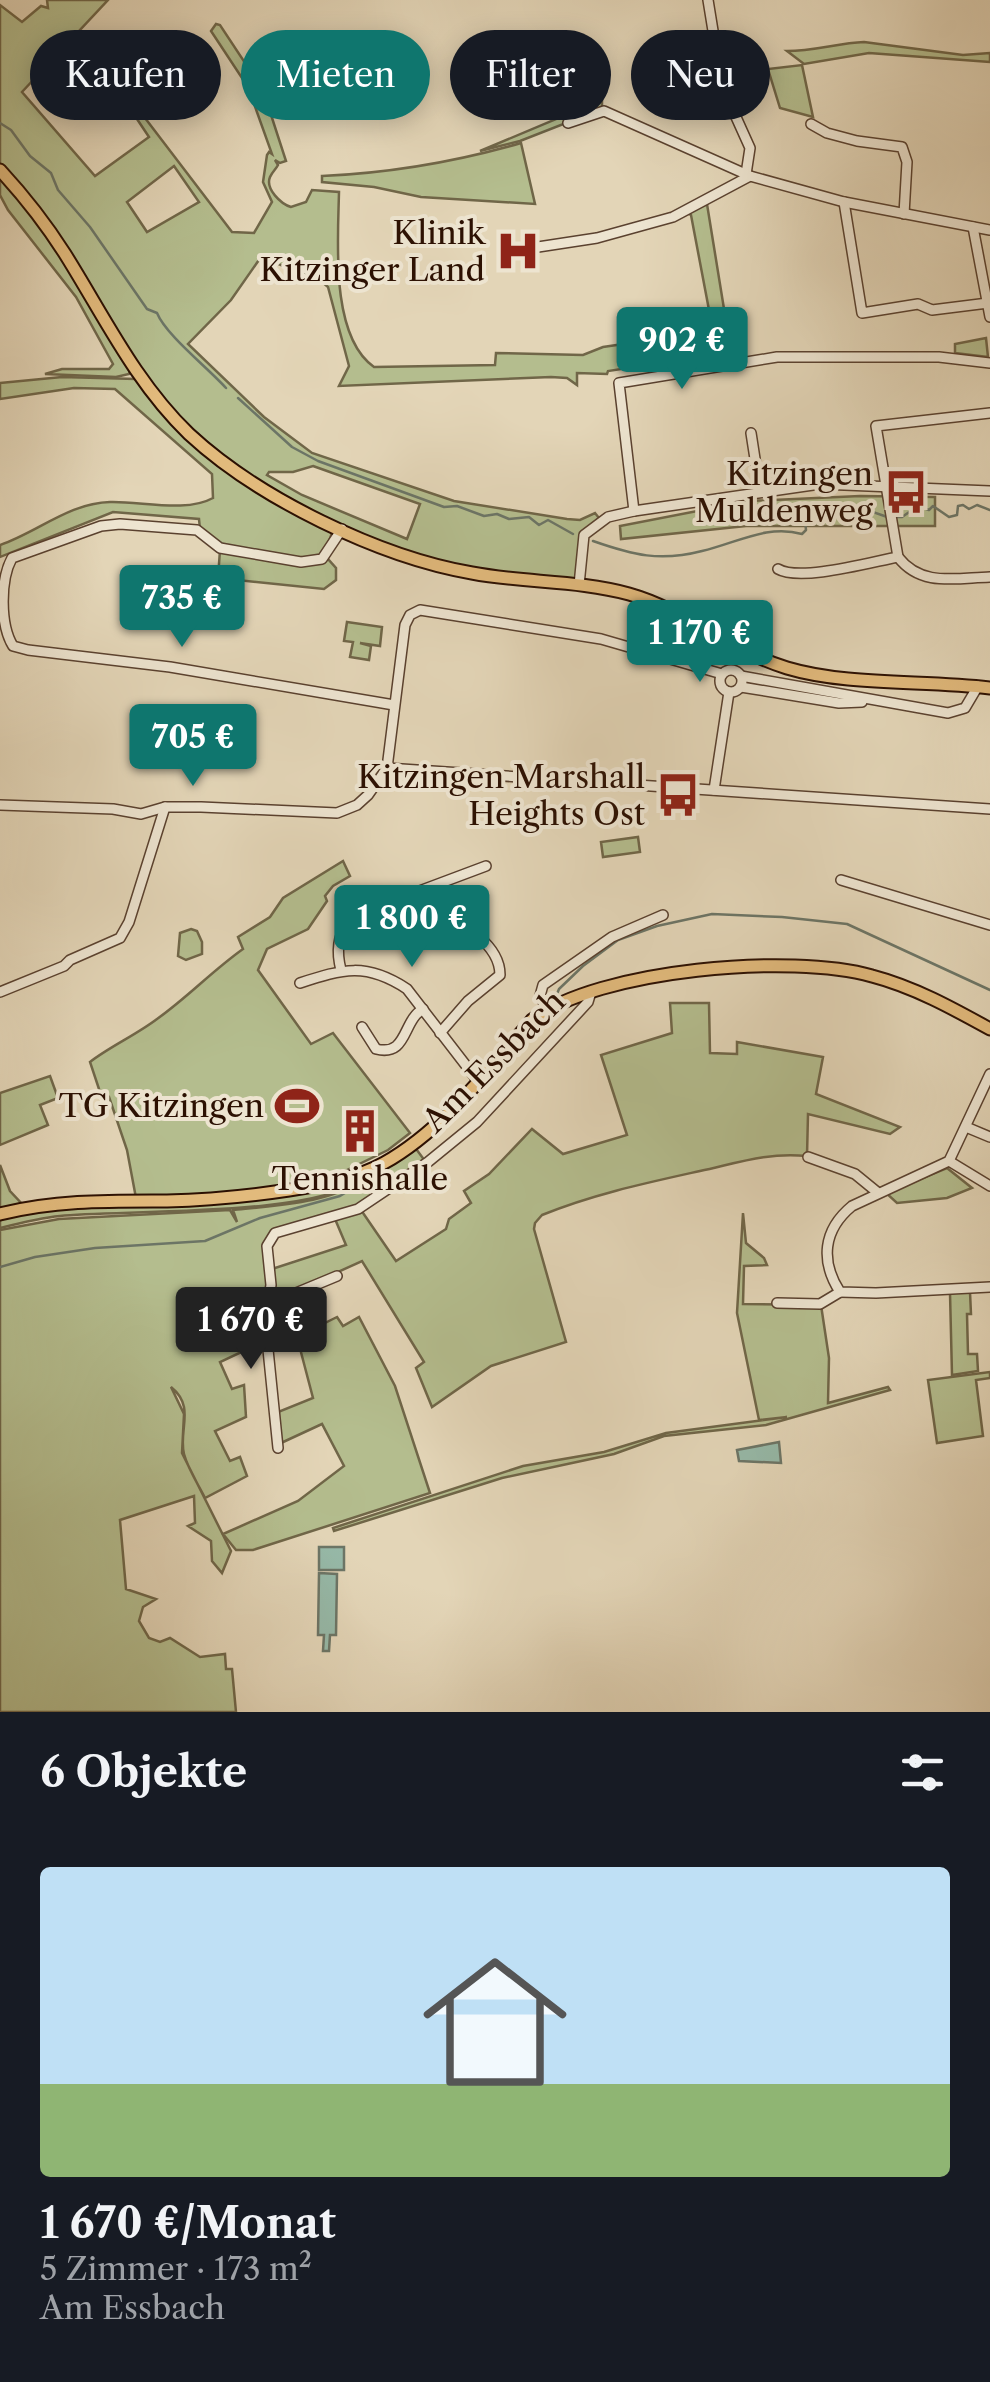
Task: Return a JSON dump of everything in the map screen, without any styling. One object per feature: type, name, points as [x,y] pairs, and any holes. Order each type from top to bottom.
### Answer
[{"type":"main road","points":[[0,170],[54,238],[138,375],[189,434],[268,493],[342,529],[442,567],[486,576],[613,590],[658,603],[761,658],[799,671],[984,687]]},
{"type":"main road","points":[[0,1214],[83,1200],[188,1200],[337,1181],[384,1163],[408,1147],[547,1009],[592,992],[698,972],[812,966],[872,975],[913,990],[990,1030]]},
{"type":"street","points":[[708,0],[713,30]]},
{"type":"street","points":[[568,124],[604,111],[748,175],[844,202],[990,230]]},
{"type":"street","points":[[737,120],[750,148],[748,175]]},
{"type":"street","points":[[811,124],[857,141],[902,147],[908,162],[904,214]]},
{"type":"street","points":[[538,247],[597,238],[673,217],[748,175]]},
{"type":"street","points":[[844,202],[862,313],[918,304],[932,310],[988,302]]},
{"type":"street","points":[[973,227],[990,317]]},
{"type":"street","points":[[634,511],[619,383],[777,357],[939,358],[990,363]]},
{"type":"street","points":[[990,413],[876,426],[898,557],[910,572],[920,577],[990,576]]},
{"type":"street","points":[[752,432],[760,491]]},
{"type":"street","points":[[579,585],[584,534],[608,517],[634,511],[820,484],[990,492]]},
{"type":"street","points":[[342,529],[322,559],[307,563],[220,548],[196,530],[102,526],[12,558],[4,583],[8,638],[13,646],[28,650],[170,667],[394,705]]},
{"type":"street","points":[[778,568],[786,574],[830,570],[898,557]]},
{"type":"street","points":[[0,804],[113,809],[141,814],[166,807],[337,813],[357,805],[387,768],[406,626],[410,616],[420,610],[601,638],[722,674],[731,670],[741,682],[840,702],[869,700],[948,713],[966,708],[984,687]]},
{"type":"street","points":[[722,674],[721,687],[729,692]]},
{"type":"street","points":[[714,790],[729,692],[741,682]]},
{"type":"street","points":[[387,768],[990,810]]},
{"type":"street","points":[[0,992],[120,938],[126,930],[166,807]]},
{"type":"street","points":[[341,970],[337,954],[340,932],[354,914],[486,866]]},
{"type":"street","points":[[840,880],[990,925]]},
{"type":"street","points":[[547,1009],[540,996],[543,984],[612,937],[663,915]]},
{"type":"street","points":[[440,1033],[468,1001],[500,974],[489,945],[478,936]]},
{"type":"street","points":[[300,983],[341,970],[361,970],[391,979],[407,989],[478,1081]]},
{"type":"street","name":"Am Essbach","points":[[278,1448],[265,1320],[271,1285],[267,1246],[272,1235],[365,1205],[462,1136],[588,1002],[592,992]]},
{"type":"street","points":[[362,1027],[376,1049],[389,1050],[401,1044],[415,1014],[422,1010]]},
{"type":"street","points":[[840,1292],[828,1274],[826,1256],[830,1233],[839,1217],[877,1192],[930,1172],[949,1160],[990,1074]]},
{"type":"street","points":[[966,1128],[990,1137]]},
{"type":"street","points":[[808,1157],[855,1174],[877,1192]]},
{"type":"street","points":[[949,1160],[990,1186]]},
{"type":"street","points":[[268,1299],[284,1298],[338,1276]]},
{"type":"street","points":[[777,1303],[820,1304],[840,1292],[990,1286]]},
{"type":"shaded area","points":[[47,0],[108,0],[80,30],[30,30],[30,83],[22,92],[30,101],[30,120],[46,120],[95,176],[149,137],[138,120],[147,120],[232,232],[254,233],[272,202],[263,182],[267,155],[272,154],[260,120],[273,120],[286,161],[275,160],[278,165],[269,182],[275,195],[291,207],[306,202],[312,190],[339,192],[338,261],[343,311],[360,353],[374,367],[495,365],[496,353],[583,355],[603,347],[713,331],[691,215],[687,213],[707,204],[731,352],[607,374],[577,373],[577,385],[567,378],[551,377],[339,386],[349,366],[328,287],[261,257],[231,300],[188,344],[264,417],[312,453],[454,501],[567,519],[580,520],[595,513],[599,518],[583,532],[574,581],[441,563],[342,527],[232,462],[168,405],[122,347],[38,213],[0,163],[0,5],[22,22],[41,6],[48,8]],"holes":[[[174,166],[199,202],[147,232],[127,202]],[[313,466],[420,504],[407,539],[302,495],[267,475]]]},
{"type":"shaded area","points":[[220,25],[241,57],[241,76],[221,46],[221,30],[212,30]]},
{"type":"shaded area","points":[[864,42],[963,55],[990,53],[990,62],[869,53],[804,64],[787,51]]},
{"type":"shaded area","points":[[802,65],[813,117],[780,108],[770,69]]},
{"type":"shaded area","points":[[554,120],[574,120],[520,141],[480,151]]},
{"type":"shaded area","points":[[521,143],[535,204],[421,197],[322,182],[322,176],[422,166]]},
{"type":"shaded area","points":[[0,176],[43,225],[129,374],[45,374],[62,369],[109,369],[113,364],[76,297],[8,210],[0,195]]},
{"type":"shaded area","points":[[986,338],[988,357],[955,353],[955,344]]},
{"type":"shaded area","points":[[62,377],[136,379],[182,430],[332,533],[324,555],[311,560],[226,546],[217,544],[200,529],[199,519],[113,512],[0,557],[0,545],[81,507],[110,502],[190,505],[213,498],[212,474],[115,389],[74,388],[0,399],[0,383]]},
{"type":"shaded area","points":[[935,497],[935,526],[746,526],[621,539],[620,526],[749,501]]},
{"type":"shaded area","points":[[220,550],[302,564],[327,558],[336,568],[336,580],[324,589],[218,578]]},
{"type":"shaded area","points":[[347,622],[382,627],[380,646],[360,643],[371,646],[369,660],[350,657],[353,642],[344,641]]},
{"type":"shaded area","points":[[638,837],[640,852],[603,857],[601,842]]},
{"type":"shaded area","points":[[343,861],[350,876],[325,896],[327,901],[308,929],[267,949],[258,970],[311,1044],[333,1033],[410,1133],[388,1150],[345,1171],[345,1175],[256,1192],[136,1198],[127,1150],[109,1097],[102,1098],[90,1062],[168,1011],[243,949],[238,937],[270,917],[283,898]]},
{"type":"shaded area","points":[[197,931],[202,942],[202,954],[186,960],[178,956],[180,933]]},
{"type":"shaded area","points":[[670,1003],[709,1003],[710,1053],[737,1054],[737,1042],[823,1057],[816,1094],[900,1127],[890,1134],[808,1114],[807,1156],[740,1162],[620,1190],[542,1215],[534,1229],[566,1342],[491,1366],[432,1407],[416,1368],[424,1362],[362,1261],[283,1297],[267,1298],[264,1321],[245,1330],[252,1347],[220,1362],[232,1389],[244,1385],[246,1417],[215,1431],[230,1461],[240,1457],[247,1476],[205,1498],[198,1484],[231,1551],[222,1573],[212,1561],[211,1541],[188,1526],[195,1523],[194,1496],[120,1520],[126,1589],[156,1599],[143,1607],[139,1621],[149,1638],[160,1642],[170,1638],[200,1657],[225,1654],[226,1669],[232,1669],[236,1712],[0,1712],[0,1230],[59,1219],[230,1210],[237,1222],[233,1210],[303,1202],[340,1192],[359,1176],[414,1146],[425,1161],[404,1176],[399,1172],[372,1189],[376,1197],[357,1207],[271,1234],[269,1270],[346,1245],[335,1219],[361,1210],[396,1261],[446,1229],[449,1219],[471,1203],[464,1191],[489,1174],[532,1129],[563,1154],[627,1135],[601,1055],[672,1033]],"holes":[[[171,1387],[185,1411],[183,1445],[187,1464],[182,1453],[184,1414]]]},
{"type":"shaded area","points":[[50,1076],[58,1098],[40,1105],[48,1125],[0,1145],[0,1093]]},
{"type":"shaded area","points":[[0,1165],[10,1191],[24,1206],[0,1212]]},
{"type":"shaded area","points":[[947,1168],[972,1188],[947,1198],[897,1203],[886,1193]]},
{"type":"shaded area","points":[[356,1181],[335,1192],[261,1206],[60,1216],[0,1228],[0,1216],[16,1212],[179,1202]]},
{"type":"shaded area","points":[[743,1213],[746,1243],[767,1265],[744,1266],[743,1304],[821,1305],[829,1358],[828,1403],[888,1387],[890,1390],[766,1425],[664,1436],[614,1454],[502,1478],[334,1531],[333,1528],[523,1466],[604,1452],[666,1433],[787,1417],[759,1420],[737,1313]]},
{"type":"shaded area","points":[[970,1292],[968,1354],[977,1354],[978,1371],[952,1375],[950,1293]]},
{"type":"shaded area","points":[[337,1317],[343,1326],[359,1317],[395,1386],[430,1493],[253,1550],[236,1550],[223,1534],[298,1501],[344,1466],[322,1424],[281,1443],[278,1412],[313,1398],[297,1337]]},
{"type":"shaded area","points":[[990,1372],[990,1378],[976,1380],[983,1436],[937,1443],[928,1380]]},
{"type":"shaded area","points":[[779,1442],[781,1463],[739,1461],[737,1450]]},
{"type":"shaded area","points":[[319,1547],[344,1547],[344,1570],[319,1570]]},
{"type":"shaded area","points":[[319,1573],[337,1574],[336,1635],[330,1635],[329,1651],[323,1651],[324,1635],[318,1635]]},
{"type":"waterway","points":[[0,123],[51,173],[58,190],[90,227],[147,309],[157,313],[178,341],[226,388]]},
{"type":"waterway","points":[[238,398],[292,447],[318,461],[444,507],[457,506],[484,516],[497,514],[509,519],[529,517],[539,525],[548,520],[573,534]]},
{"type":"waterway","points":[[593,541],[634,553],[673,556],[764,533],[802,534],[806,530],[804,511],[822,503],[845,504],[887,517]]},
{"type":"waterway","points":[[895,517],[902,517],[918,506],[929,510],[933,506],[949,517],[957,515],[958,506],[963,505],[990,510]]},
{"type":"waterway","points":[[555,999],[559,989],[583,966],[618,940],[657,926],[712,914],[847,924],[990,990]]},
{"type":"waterway","points":[[528,1034],[540,1022]]},
{"type":"waterway","points":[[0,1267],[95,1248],[205,1241],[260,1218],[340,1196],[406,1156]]},
{"type":"place","name":"Klinik Kitzinger Land","points":[[518,251]]},
{"type":"place","name":"Kitzingen Muldenweg","points":[[906,492]]},
{"type":"place","name":"Kitzingen Marshall Heights Ost","points":[[678,795]]},
{"type":"place","name":"TG Kitzingen","points":[[297,1106]]},
{"type":"place","name":"Tennishalle","points":[[360,1131]]}]
